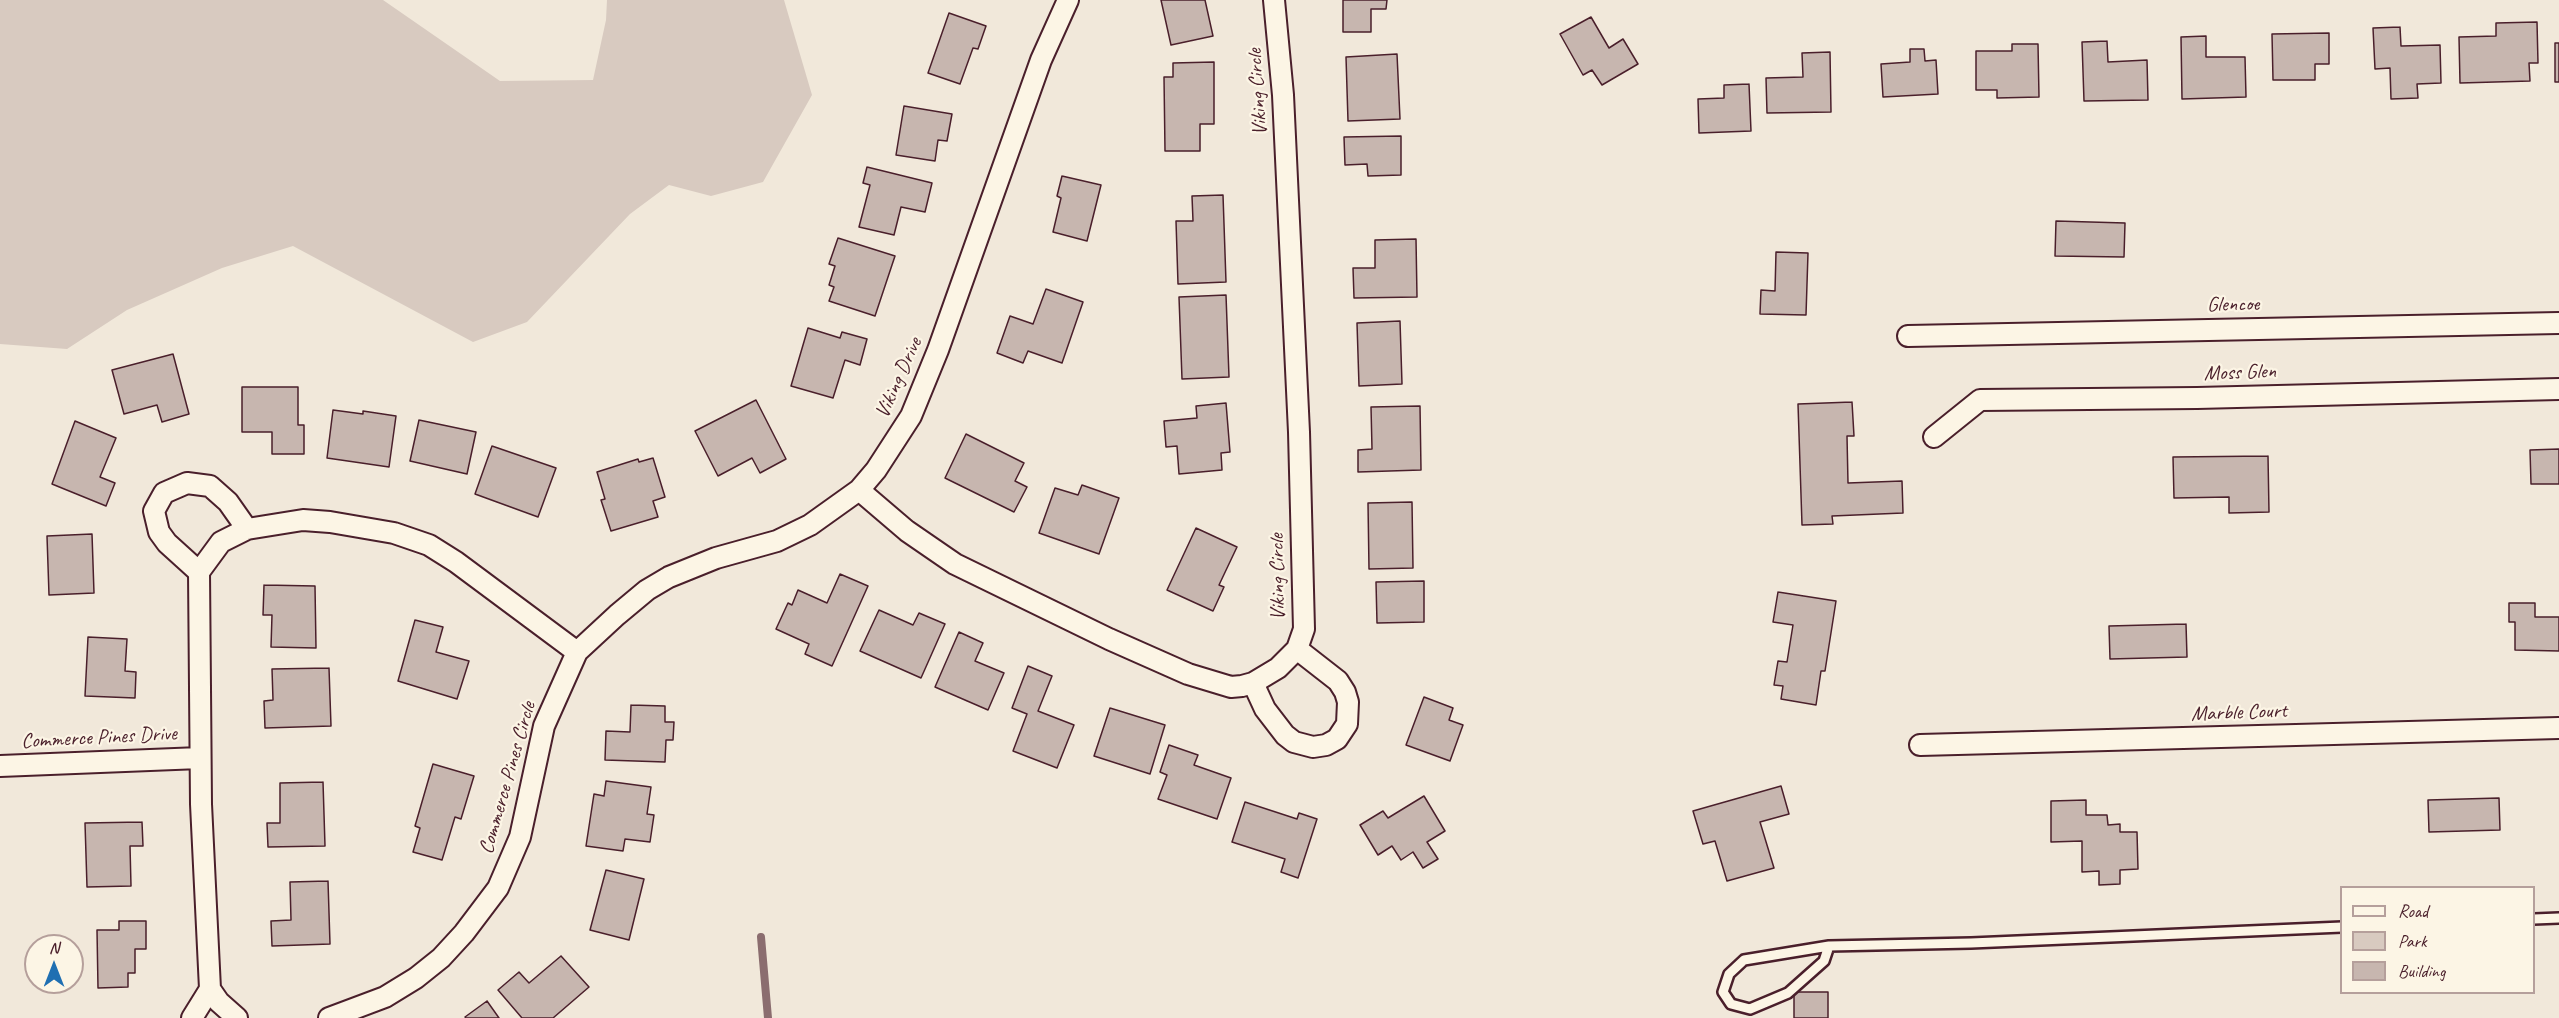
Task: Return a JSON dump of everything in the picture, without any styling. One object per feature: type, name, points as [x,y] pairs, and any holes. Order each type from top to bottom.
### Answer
[{"type":"street","name":"Viking Drive","points":[[577,652],[647,590],[669,577],[716,558],[777,541],[810,525],[859,490],[876,470],[911,416],[946,329],[1041,60],[1068,0]]},
{"type":"street","name":"Viking Circle","points":[[859,490],[907,531],[955,564],[1109,639],[1188,674],[1231,687],[1253,683],[1278,668],[1297,649],[1304,629],[1299,432],[1284,106],[1274,0]]},
{"type":"street","name":"Glencoe","points":[[1908,336],[2559,323]]},
{"type":"street","name":"Moss Glen","points":[[1934,436],[1980,400],[2197,398],[2559,389]]},
{"type":"street","points":[[199,572],[167,543],[159,532],[154,511],[164,493],[187,483],[210,486],[228,502],[247,529]]},
{"type":"street","points":[[237,1018],[219,1002],[210,989],[200,758],[199,572],[221,542],[247,529],[303,520],[384,530],[429,545],[456,562],[577,652]]},
{"type":"street","points":[[1253,683],[1270,717],[1294,742],[1313,747],[1331,743],[1337,739],[1347,724],[1348,702],[1345,692],[1338,681],[1297,649]]},
{"type":"street","name":"Commerce Pines Circle","points":[[329,1018],[385,997],[416,978],[441,958],[464,933],[498,888],[520,837],[544,726],[577,652]]},
{"type":"street","name":"Marble Court","points":[[1920,745],[2559,728]]},
{"type":"street","name":"Commerce Pines Drive","points":[[0,766],[200,758]]},
{"type":"street","points":[[192,1018],[210,989]]},
{"type":"lane","points":[[2535,920],[2559,918]]},
{"type":"lane","points":[[1829,946],[1824,961],[1788,993],[1750,1009],[1731,1004],[1723,992],[1729,974],[1744,960],[1829,946],[1971,943],[2340,927]]},
{"type":"green space","points":[[0,0],[383,0],[500,81],[593,80],[606,20],[607,0],[784,0],[812,95],[763,182],[711,196],[669,185],[630,214],[527,322],[473,342],[293,246],[222,268],[127,310],[67,349],[0,344]]},
{"type":"building","points":[[1161,0],[1205,0],[1213,36],[1171,45]]},
{"type":"building","points":[[1343,0],[1387,0],[1386,9],[1371,9],[1371,32],[1343,32]]},
{"type":"building","points":[[949,13],[986,26],[978,49],[973,48],[960,84],[928,73]]},
{"type":"building","points":[[1591,17],[1609,48],[1623,39],[1638,64],[1602,85],[1592,70],[1583,75],[1560,34]]},
{"type":"building","points":[[2537,22],[2538,63],[2529,63],[2530,81],[2460,83],[2459,37],[2496,36],[2496,23]]},
{"type":"building","points":[[2400,27],[2401,46],[2440,45],[2441,83],[2417,84],[2418,98],[2391,99],[2390,68],[2375,69],[2373,28]]},
{"type":"building","points":[[2329,33],[2329,64],[2315,64],[2315,80],[2273,80],[2272,34]]},
{"type":"building","points":[[2206,36],[2206,57],[2245,57],[2246,97],[2182,99],[2181,37]]},
{"type":"building","points":[[2107,41],[2108,62],[2147,60],[2148,100],[2084,101],[2082,42]]},
{"type":"building","points":[[2555,43],[2559,43],[2559,82],[2555,82]]},
{"type":"building","points":[[2012,44],[2038,44],[2039,97],[1997,98],[1997,90],[1976,90],[1976,51],[2012,51]]},
{"type":"building","points":[[1910,49],[1924,49],[1925,61],[1936,60],[1938,94],[1883,97],[1881,64],[1910,62]]},
{"type":"building","points":[[1830,52],[1831,112],[1767,113],[1766,78],[1803,77],[1802,53]]},
{"type":"building","points":[[1397,54],[1400,119],[1348,121],[1346,57]]},
{"type":"building","points":[[1214,62],[1214,124],[1200,124],[1200,151],[1165,151],[1164,77],[1173,77],[1173,63]]},
{"type":"building","points":[[1749,84],[1751,131],[1699,133],[1698,99],[1724,98],[1724,85]]},
{"type":"building","points":[[904,106],[952,114],[947,141],[938,140],[935,161],[896,155]]},
{"type":"building","points":[[1401,136],[1401,175],[1368,176],[1367,164],[1345,165],[1344,137]]},
{"type":"building","points":[[867,167],[932,183],[925,212],[901,207],[894,235],[859,227],[870,185],[863,183]]},
{"type":"building","points":[[1062,176],[1101,185],[1087,241],[1053,232],[1061,198],[1057,196]]},
{"type":"building","points":[[1223,195],[1226,282],[1178,284],[1176,221],[1193,221],[1192,196]]},
{"type":"building","points":[[2056,221],[2125,223],[2124,257],[2055,256]]},
{"type":"building","points":[[838,238],[895,256],[875,316],[829,301],[834,287],[829,285],[835,266],[829,264]]},
{"type":"building","points":[[1416,239],[1417,297],[1354,298],[1353,268],[1375,268],[1375,240]]},
{"type":"building","points":[[1776,252],[1808,253],[1806,315],[1760,314],[1761,290],[1775,291]]},
{"type":"building","points":[[1046,289],[1083,302],[1062,363],[1028,351],[1023,363],[997,353],[1010,316],[1033,324]]},
{"type":"building","points":[[1226,295],[1229,377],[1182,379],[1179,297]]},
{"type":"building","points":[[1400,321],[1402,384],[1359,386],[1357,323]]},
{"type":"building","points":[[808,328],[840,338],[842,332],[867,339],[860,365],[845,360],[833,398],[791,386]]},
{"type":"building","points":[[173,354],[189,414],[162,422],[157,405],[124,414],[112,370]]},
{"type":"building","points":[[242,387],[298,387],[298,425],[304,425],[304,454],[272,454],[272,432],[242,432]]},
{"type":"building","points":[[756,400],[786,459],[760,473],[752,458],[718,476],[695,431]]},
{"type":"building","points":[[1852,402],[1854,436],[1847,436],[1848,483],[1902,481],[1903,513],[1832,516],[1833,524],[1802,525],[1798,404]]},
{"type":"building","points":[[1226,403],[1230,452],[1221,453],[1222,470],[1179,474],[1177,446],[1166,447],[1164,421],[1197,418],[1196,406]]},
{"type":"building","points":[[1420,406],[1421,470],[1358,472],[1358,450],[1372,449],[1371,407]]},
{"type":"building","points":[[333,410],[363,414],[363,411],[396,416],[389,467],[327,458]]},
{"type":"building","points":[[419,420],[476,432],[467,474],[410,461]]},
{"type":"building","points":[[75,421],[116,438],[100,477],[115,483],[106,506],[52,484]]},
{"type":"building","points":[[966,434],[1024,463],[1015,481],[1027,487],[1014,512],[945,478]]},
{"type":"building","points":[[492,446],[556,468],[538,517],[475,494]]},
{"type":"building","points":[[2559,449],[2559,484],[2531,484],[2530,450]]},
{"type":"building","points":[[2268,456],[2269,512],[2229,513],[2229,497],[2174,498],[2173,457]]},
{"type":"building","points":[[653,458],[665,497],[653,501],[658,517],[611,531],[601,500],[605,499],[597,472],[638,459],[639,462]]},
{"type":"building","points":[[1082,485],[1119,498],[1099,554],[1039,533],[1055,488],[1078,495]]},
{"type":"building","points":[[1412,502],[1413,568],[1369,569],[1368,503]]},
{"type":"building","points":[[1196,528],[1237,547],[1219,585],[1224,587],[1213,611],[1167,590]]},
{"type":"building","points":[[92,534],[94,593],[49,595],[47,536]]},
{"type":"building","points":[[840,574],[868,586],[832,666],[805,654],[809,644],[776,629],[788,603],[792,605],[798,590],[827,603]]},
{"type":"building","points":[[1424,581],[1424,622],[1377,623],[1376,582]]},
{"type":"building","points":[[264,585],[315,586],[316,648],[271,647],[272,615],[263,615]]},
{"type":"building","points":[[1778,592],[1836,601],[1825,671],[1821,671],[1816,705],[1781,699],[1783,686],[1774,685],[1778,661],[1787,662],[1793,625],[1773,622]]},
{"type":"building","points":[[2509,603],[2535,603],[2535,617],[2559,617],[2559,651],[2515,650],[2515,622],[2509,622]]},
{"type":"building","points":[[879,610],[913,625],[919,613],[945,624],[921,678],[860,651]]},
{"type":"building","points":[[415,620],[443,627],[436,652],[469,661],[457,699],[398,681]]},
{"type":"building","points":[[2186,624],[2187,657],[2110,659],[2109,626]]},
{"type":"building","points":[[959,632],[983,643],[975,661],[1004,673],[988,710],[935,687]]},
{"type":"building","points":[[88,637],[127,639],[125,671],[136,672],[135,698],[85,696]]},
{"type":"building","points":[[1028,666],[1052,676],[1038,711],[1074,725],[1057,768],[1013,751],[1027,714],[1012,708]]},
{"type":"building","points":[[329,668],[331,726],[265,728],[264,701],[273,700],[272,669]]},
{"type":"building","points":[[1424,697],[1453,708],[1449,720],[1463,725],[1450,761],[1406,745]]},
{"type":"building","points":[[631,705],[665,706],[665,722],[674,722],[673,740],[666,740],[665,762],[605,760],[606,731],[630,732]]},
{"type":"building","points":[[1110,708],[1165,725],[1150,774],[1094,756]]},
{"type":"building","points":[[1169,745],[1198,755],[1194,765],[1231,778],[1217,819],[1158,799],[1167,775],[1160,772]]},
{"type":"building","points":[[433,764],[474,776],[461,819],[455,817],[442,860],[413,852],[420,828],[415,826]]},
{"type":"building","points":[[606,781],[651,787],[647,814],[654,815],[650,842],[625,839],[623,851],[586,846],[594,794],[604,796]]},
{"type":"building","points":[[323,782],[325,846],[268,847],[267,823],[280,823],[280,783]]},
{"type":"building","points":[[1781,786],[1789,814],[1760,822],[1774,868],[1727,881],[1715,841],[1703,844],[1693,811]]},
{"type":"building","points":[[1424,796],[1445,831],[1427,842],[1438,859],[1423,868],[1413,852],[1401,860],[1392,846],[1378,855],[1360,825],[1383,811],[1388,818]]},
{"type":"building","points":[[2499,798],[2500,830],[2429,832],[2428,800]]},
{"type":"building","points":[[2086,800],[2086,815],[2107,815],[2108,825],[2120,824],[2120,832],[2137,832],[2138,869],[2120,870],[2120,884],[2099,885],[2099,871],[2082,872],[2082,841],[2051,842],[2051,801]]},
{"type":"building","points":[[1245,802],[1297,819],[1299,813],[1317,819],[1298,878],[1281,872],[1285,859],[1232,842]]},
{"type":"building","points":[[142,822],[143,846],[130,846],[131,886],[87,887],[85,823]]},
{"type":"building","points":[[606,870],[644,879],[629,940],[590,930]]},
{"type":"building","points":[[328,881],[330,944],[272,946],[271,921],[291,920],[290,882]]},
{"type":"building","points":[[119,921],[146,921],[146,949],[135,949],[135,973],[128,973],[128,987],[98,988],[97,930],[119,930]]},
{"type":"building","points":[[561,956],[589,987],[553,1018],[522,1018],[498,990],[519,972],[529,983]]},
{"type":"building","points":[[1794,992],[1828,992],[1828,1018],[1794,1018]]},
{"type":"building","points":[[487,1001],[499,1018],[465,1017]]},
{"type":"waterway","points":[[761,937],[768,1018]]}]
